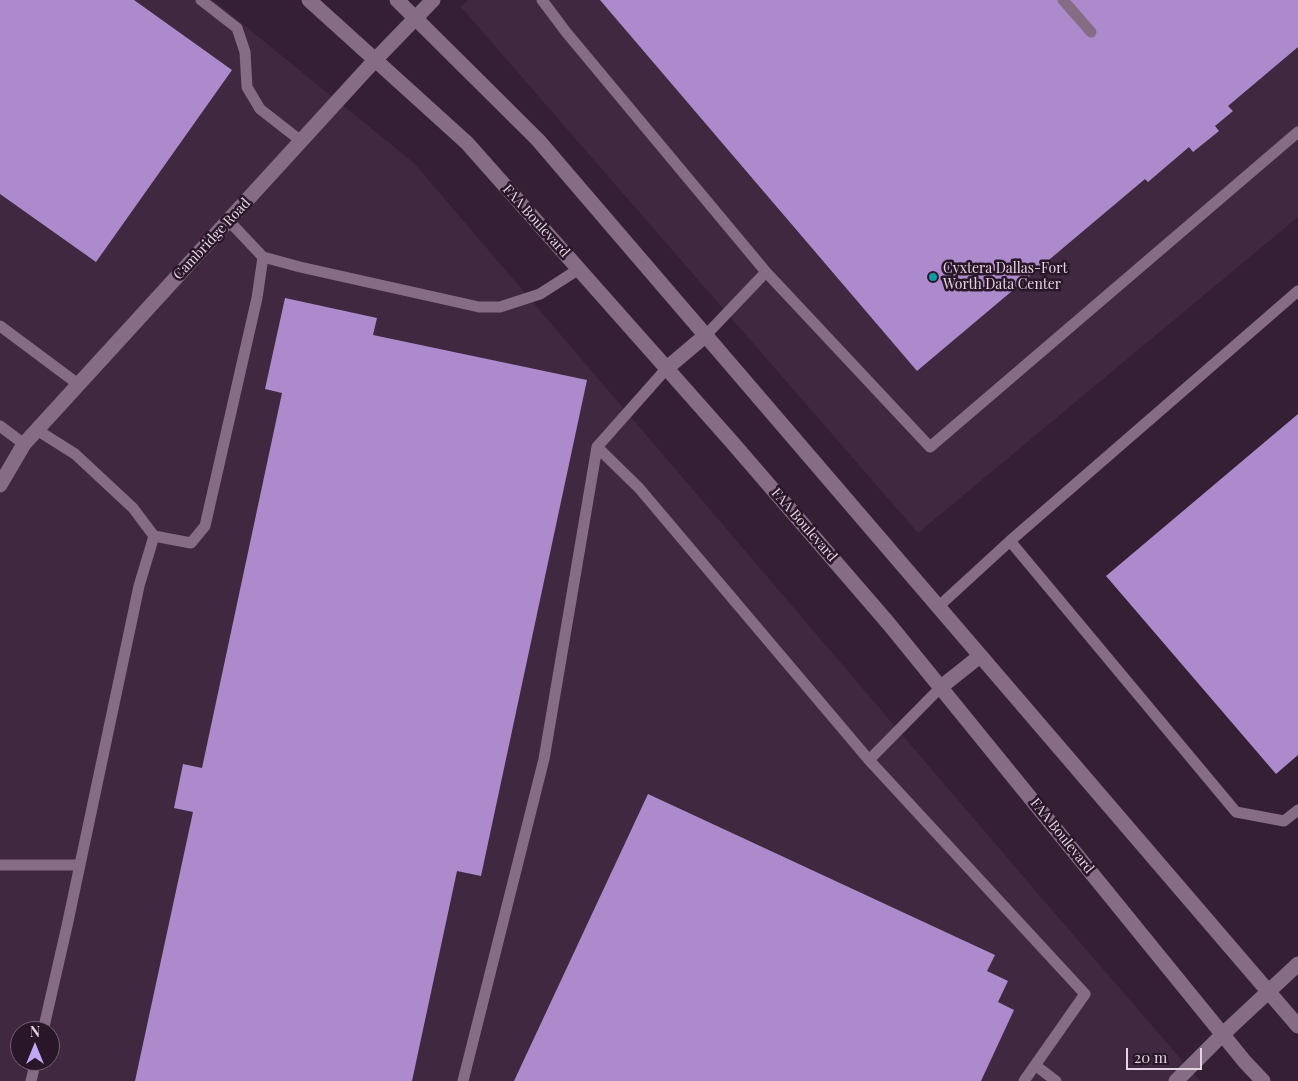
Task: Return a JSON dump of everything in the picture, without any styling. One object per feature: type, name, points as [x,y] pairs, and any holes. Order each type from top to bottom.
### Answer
[{"type":"street","name":"FAA Boulevard","points":[[310,0],[467,142],[667,368],[890,624],[1263,1081]]},
{"type":"street","points":[[397,0],[538,140],[1298,1026]]},
{"type":"street","name":"Cambridge Road","points":[[0,485],[24,444],[432,0]]},
{"type":"street","points":[[667,368],[706,335]]},
{"type":"street","points":[[941,687],[980,656]]},
{"type":"street","points":[[1176,1081],[1298,964]]},
{"type":"lane","points":[[201,0],[237,28],[245,52],[248,87],[260,109],[301,141]]},
{"type":"lane","points":[[542,0],[566,32],[766,272],[930,446],[1298,132]]},
{"type":"lane","points":[[1063,0],[1091,32]]},
{"type":"lane","points":[[228,220],[263,257],[479,307],[500,307],[540,294],[579,269]]},
{"type":"lane","points":[[37,430],[75,454],[133,508],[154,536],[191,543],[206,526],[257,298],[263,257]]},
{"type":"lane","points":[[706,335],[766,272]]},
{"type":"lane","points":[[938,607],[1298,291]]},
{"type":"lane","points":[[0,326],[78,384]]},
{"type":"lane","points":[[463,1081],[544,760],[596,447],[667,368]]},
{"type":"lane","points":[[0,426],[24,444]]},
{"type":"lane","points":[[596,447],[639,488],[869,760],[1085,994],[1024,1081]]},
{"type":"lane","points":[[45,1021],[139,586],[154,536]]},
{"type":"lane","points":[[1010,542],[1236,812],[1284,821],[1298,810]]},
{"type":"lane","points":[[869,760],[941,687]]},
{"type":"lane","points":[[0,865],[80,865]]},
{"type":"lane","points":[[1036,1065],[1056,1081]]},
{"type":"shaded area","points":[[0,0],[213,0],[414,163],[1200,1081],[0,1081]]},
{"type":"shaded area","points":[[468,0],[1298,0],[1298,217],[918,533],[461,7]]},
{"type":"building","points":[[0,0],[134,0],[232,70],[96,262],[0,194]]},
{"type":"building","name":"Cyxtera Dallas-Fort Worth Data Center","points":[[600,0],[1298,0],[1298,47],[1228,106],[1233,111],[1215,126],[1219,131],[1193,152],[1189,147],[1148,182],[1145,179],[917,371]]},
{"type":"building","points":[[285,298],[377,318],[373,335],[587,380],[481,876],[457,871],[412,1081],[135,1081],[193,812],[174,808],[183,764],[202,768],[282,393],[265,389]]},
{"type":"building","points":[[1298,414],[1298,755],[1276,774],[1106,576]]},
{"type":"building","points":[[648,794],[995,955],[987,971],[1008,981],[998,1002],[1014,1010],[981,1081],[514,1081]]},
{"type":"place","name":"Cyxtera Dallas-Fort Worth Data Center","points":[[933,277]]}]
